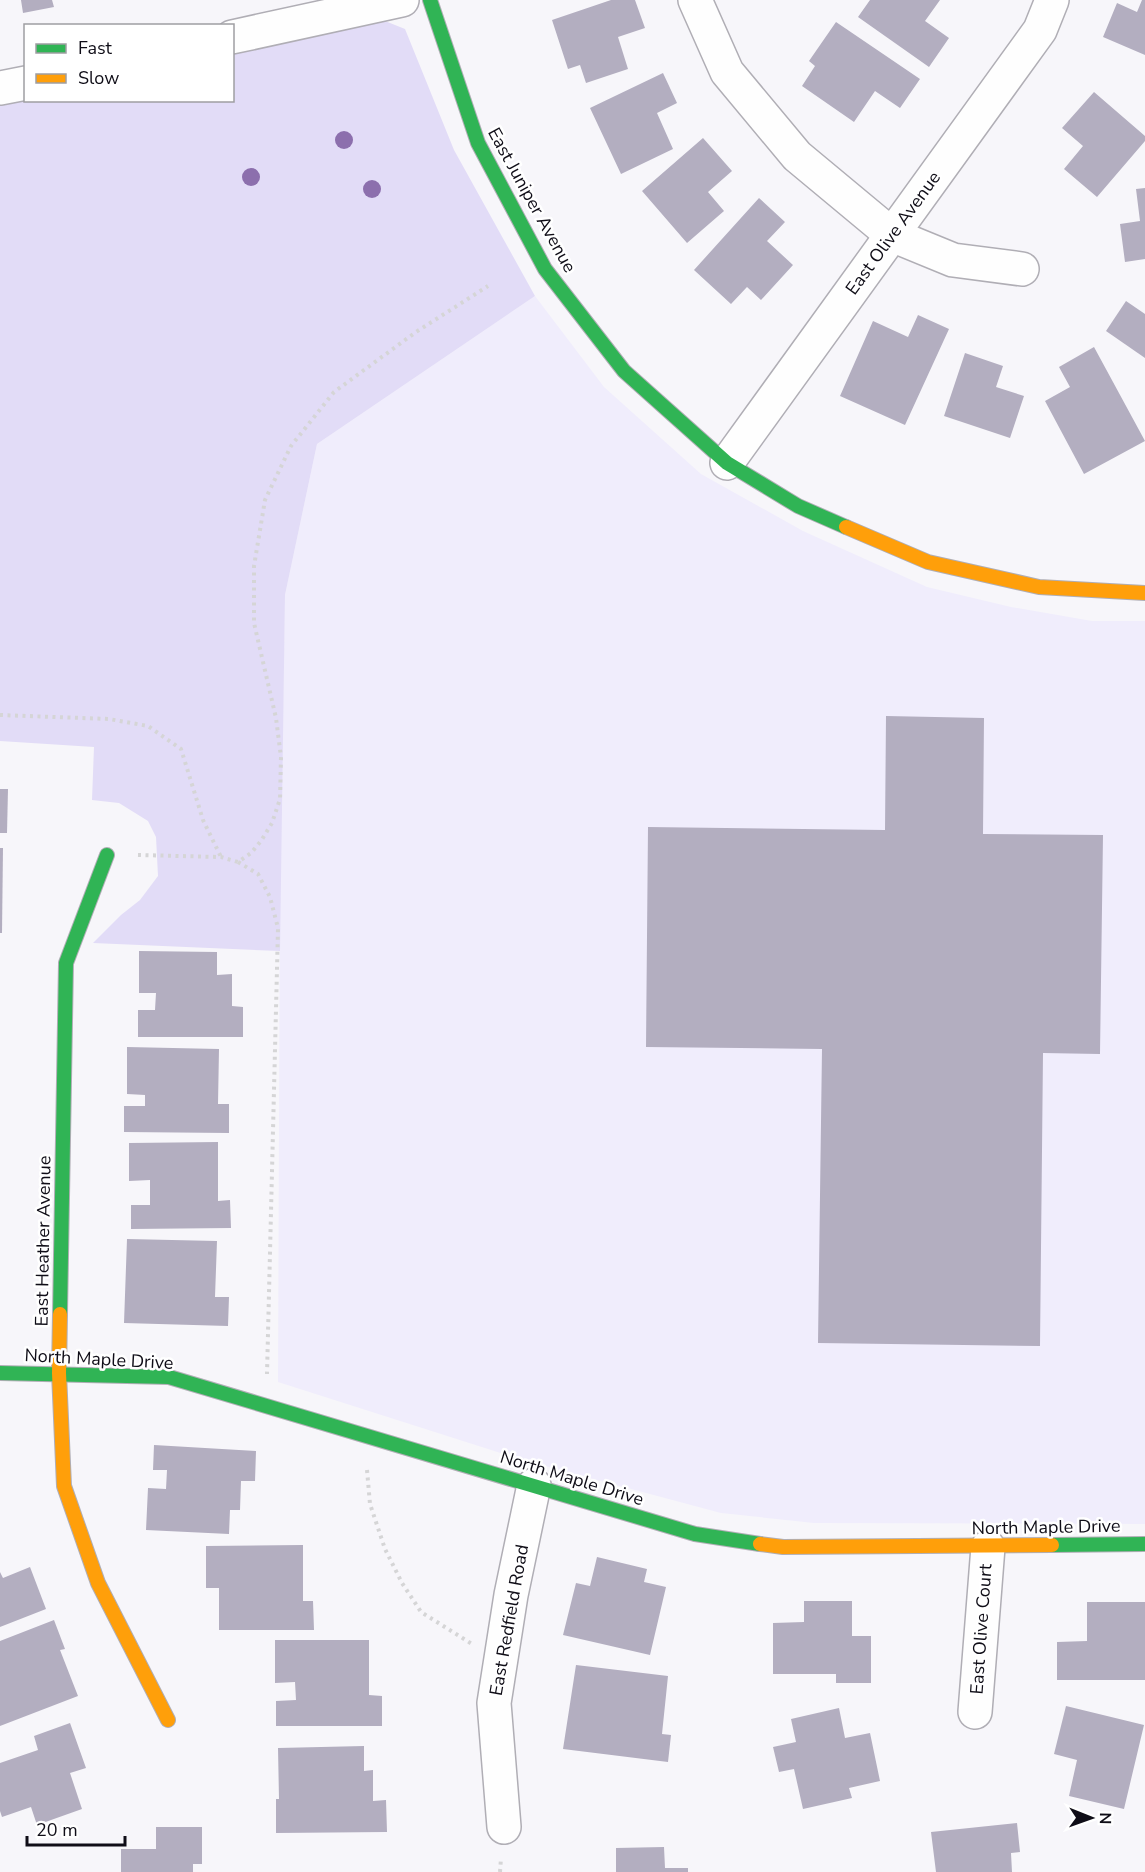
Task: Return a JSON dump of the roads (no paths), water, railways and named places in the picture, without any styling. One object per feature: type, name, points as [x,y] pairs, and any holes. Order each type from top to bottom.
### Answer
[{"type":"street","points":[[234,37],[402,0]]},
{"type":"street","name":"East Juniper Avenue","points":[[430,0],[478,144],[545,269],[624,371],[727,463],[798,506],[928,562],[1039,587],[1145,593]]},
{"type":"street","points":[[695,0],[727,72],[797,156],[892,235],[953,260],[1022,268]]},
{"type":"street","name":"East Olive Avenue","points":[[727,463],[1040,30],[1052,0]]},
{"type":"street","points":[[0,88],[24,83]]},
{"type":"street","name":"East Heather Avenue","points":[[106,855],[66,963],[59,1373],[64,1486],[98,1583],[168,1720]]},
{"type":"street","name":"North Maple Drive","points":[[0,1373],[170,1377],[695,1534],[783,1547],[1145,1544]]},
{"type":"street","name":"East Redfield Road","points":[[504,1827],[494,1703],[511,1595],[534,1485]]},
{"type":"street","name":"East Olive Court","points":[[975,1712],[987,1546]]}]
